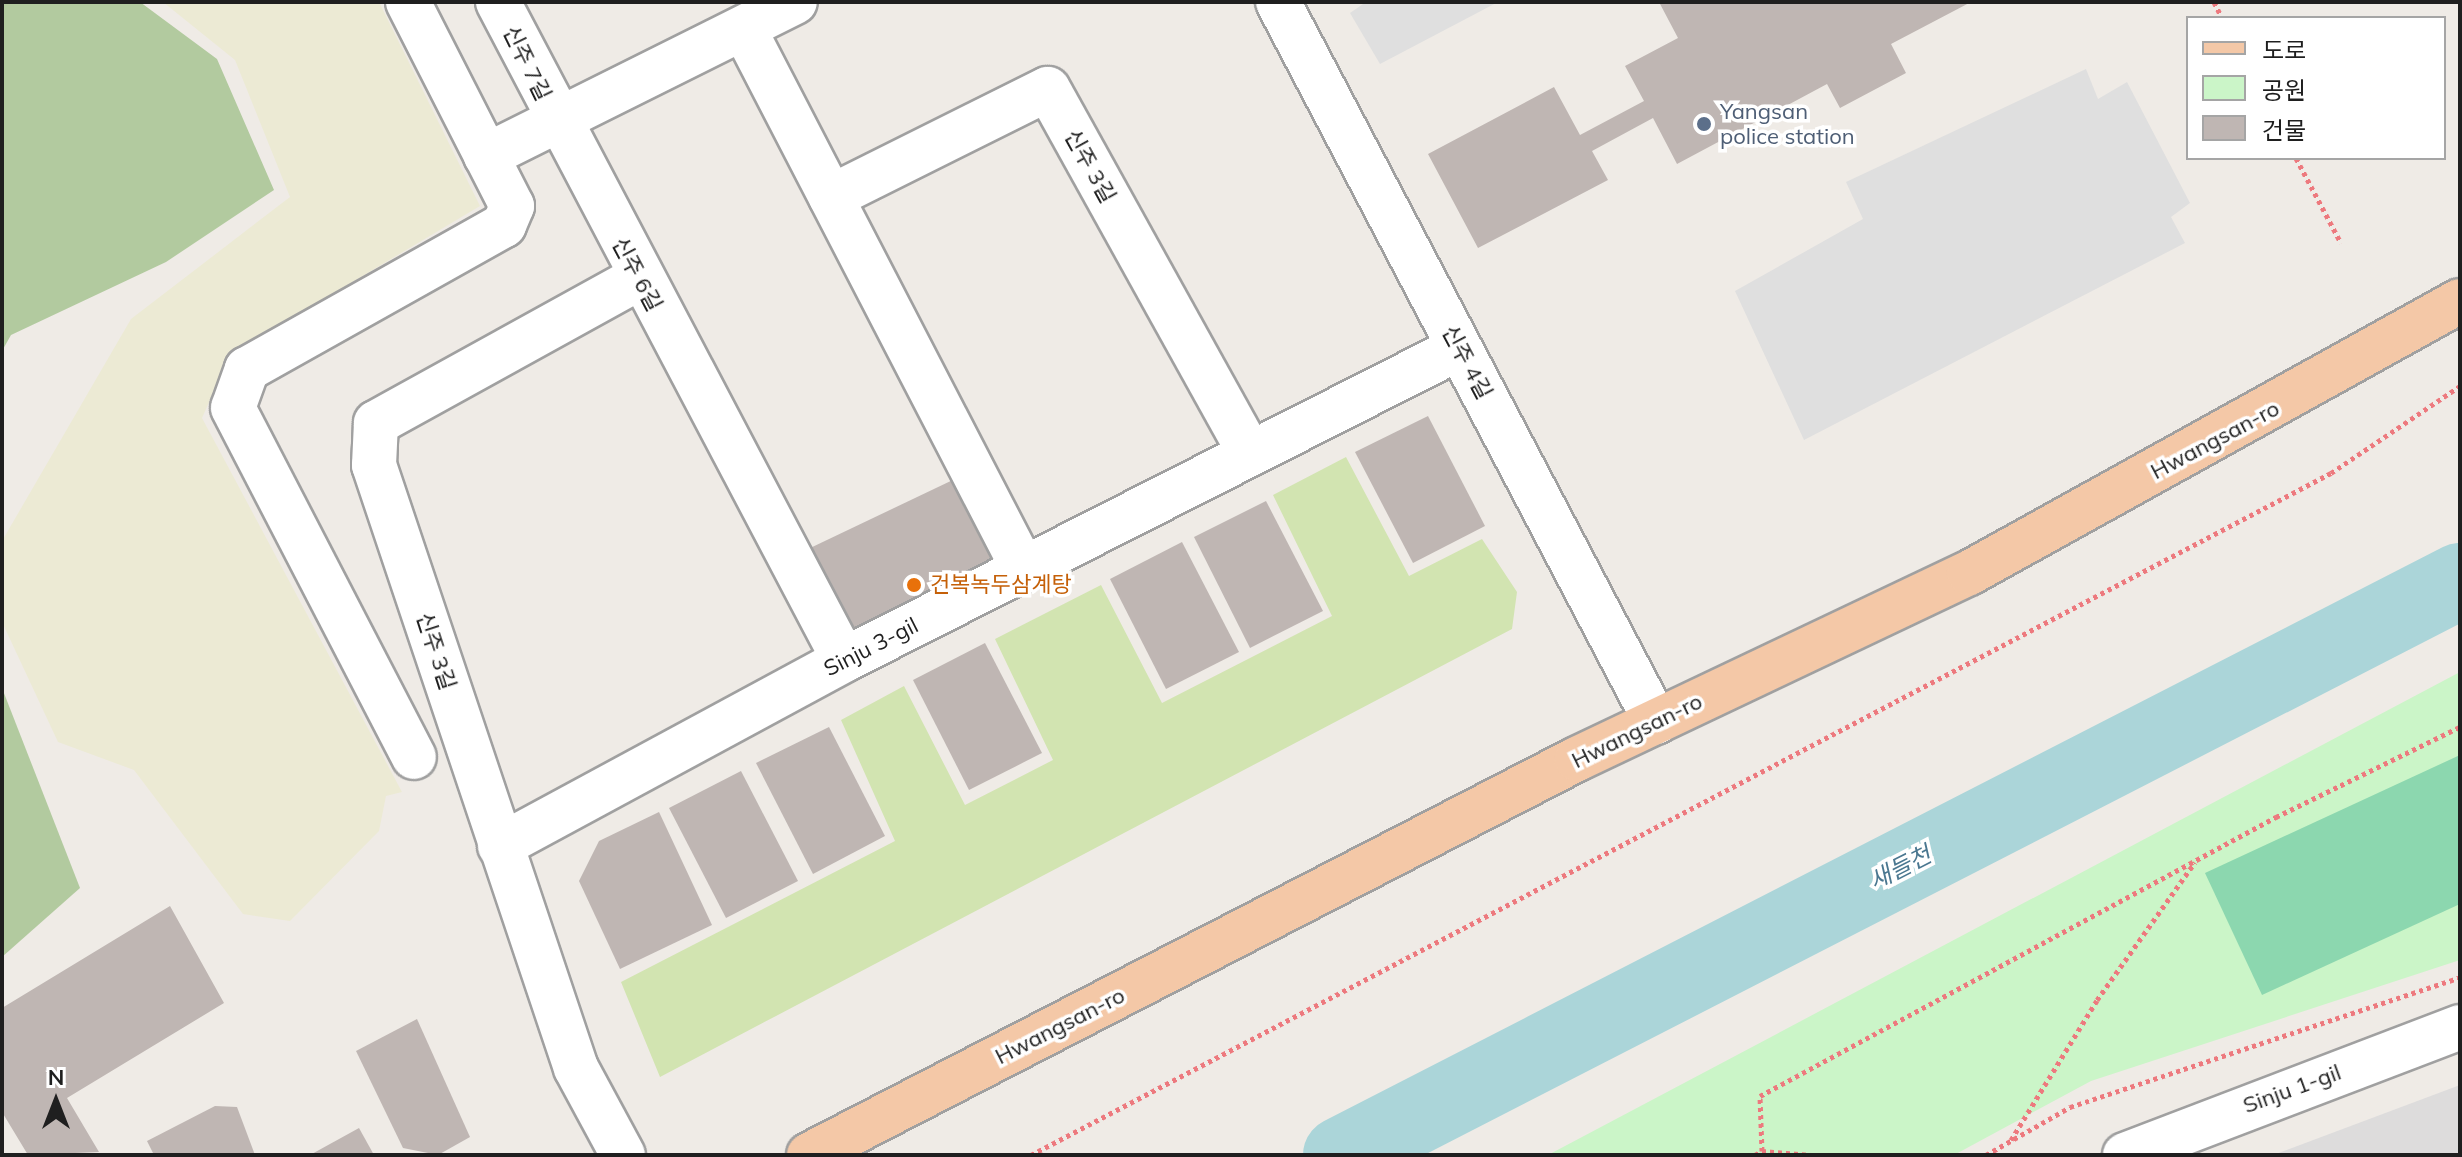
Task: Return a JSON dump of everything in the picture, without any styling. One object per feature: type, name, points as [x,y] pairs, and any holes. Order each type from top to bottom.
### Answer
[{"type":"main road","name":"Hwangsan-ro","points":[[809,1155],[1656,722],[1969,573],[2460,301]]},
{"type":"street","points":[[408,2],[512,206],[504,225],[247,369],[233,408],[414,757]]},
{"type":"street","name":"신주 7길","points":[[498,2],[557,124]]},
{"type":"street","points":[[486,156],[557,124],[795,2]]},
{"type":"street","name":"신주 4길","points":[[1278,2],[1656,722]]},
{"type":"street","points":[[744,29],[1024,570]]},
{"type":"street","name":"신주 3길","points":[[831,197],[1048,89],[1250,454]]},
{"type":"street","name":"신주 6길","points":[[557,124],[844,660]]},
{"type":"street","name":"신주 3길","points":[[623,1155],[576,1068],[374,465],[376,423],[639,278]]},
{"type":"street","name":"Sinju 3-gil","points":[[500,846],[844,660],[1459,348]]},
{"type":"street","name":"Sinju 1-gil","points":[[2125,1155],[2460,1027]]},
{"type":"path","points":[[2297,160],[2341,243]]},
{"type":"path","points":[[1031,1155],[2331,473],[2460,386]]},
{"type":"path","points":[[1762,1151],[1760,1096],[2196,860],[2460,727]]},
{"type":"path","points":[[2011,1141],[2097,1000],[2196,860]]},
{"type":"path","points":[[1986,1155],[2070,1107],[2460,977]]},
{"type":"path","points":[[1755,1155],[1762,1151],[1811,1155]]},
{"type":"shaded area","points":[[163,2],[379,2],[480,206],[230,355],[202,418],[402,792],[386,796],[379,831],[290,921],[243,914],[134,770],[58,742],[2,622],[2,541],[131,319],[290,197],[235,60]]},
{"type":"shaded area","points":[[1366,2],[1498,2],[1380,64],[1350,13]]},
{"type":"shaded area","points":[[2086,69],[2098,99],[2127,82],[2190,203],[2171,217],[2185,243],[1804,440],[1735,291],[1863,219],[1846,182]]},
{"type":"shaded area","points":[[2460,1085],[2460,1155],[2273,1155]]},
{"type":"green space","points":[[2,2],[140,2],[217,59],[274,190],[166,262],[11,335],[2,351]]},
{"type":"green space","points":[[1346,457],[1409,576],[1482,539],[1517,592],[1512,629],[660,1077],[621,982],[895,841],[841,720],[904,686],[965,805],[1053,760],[995,639],[1101,585],[1162,703],[1332,616],[1273,495]]},
{"type":"green space","points":[[2460,672],[2460,960],[2091,1081],[1954,1155],[1548,1155]]},
{"type":"green space","points":[[2,688],[80,888],[2,957]]},
{"type":"green space","points":[[2460,755],[2460,904],[2262,995],[2205,873]]},
{"type":"building","name":"Yangsan police station","points":[[1659,2],[1971,2],[1891,44],[1906,73],[1840,108],[1827,84],[1677,164],[1653,118],[1592,151],[1608,180],[1478,248],[1428,154],[1554,87],[1580,135],[1644,101],[1625,66],[1678,38]]},
{"type":"building","points":[[1428,416],[1485,526],[1413,563],[1355,452]]},
{"type":"building","points":[[957,478],[999,566],[848,639],[806,550]]},
{"type":"building","points":[[1266,501],[1323,611],[1250,648],[1194,537]]},
{"type":"building","points":[[1182,542],[1239,652],[1166,689],[1110,579]]},
{"type":"building","points":[[985,643],[1042,753],[969,790],[913,680]]},
{"type":"building","points":[[829,727],[885,836],[813,874],[756,763]]},
{"type":"building","points":[[741,771],[798,881],[726,918],[669,808]]},
{"type":"building","points":[[659,812],[712,925],[620,969],[579,881],[599,841]]},
{"type":"building","points":[[170,906],[224,1003],[67,1098],[99,1152],[28,1155],[2,1112],[2,1008]]},
{"type":"building","points":[[417,1019],[470,1137],[438,1155],[403,1148],[356,1051]]},
{"type":"building","points":[[215,1106],[237,1107],[255,1155],[154,1155],[147,1141]]},
{"type":"building","points":[[359,1128],[374,1155],[310,1155]]},
{"type":"waterway","name":"새들천","points":[[1341,1155],[2460,581]]},
{"type":"place","name":"Yangsan police station","points":[[1704,124]]},
{"type":"place","name":"건복녹두삼계탕","points":[[914,585]]}]
